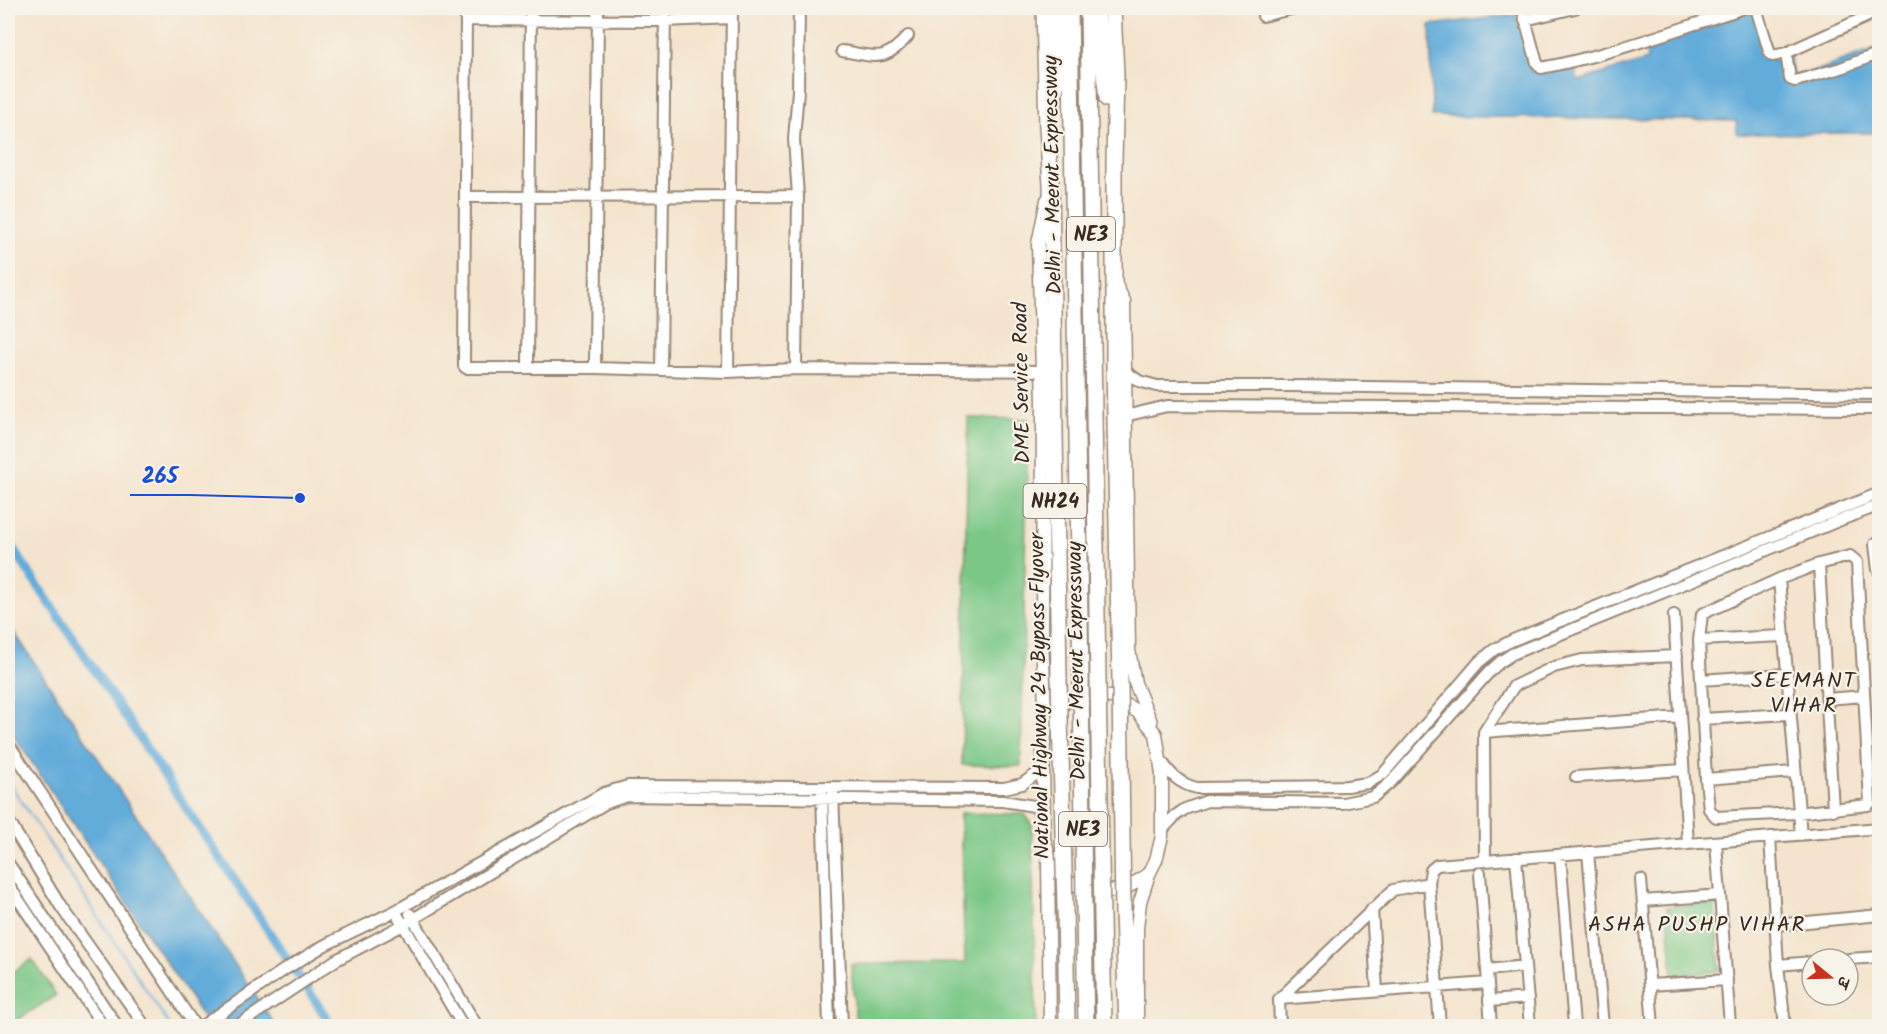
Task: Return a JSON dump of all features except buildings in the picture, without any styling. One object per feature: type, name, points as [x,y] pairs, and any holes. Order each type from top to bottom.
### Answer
[{"type":"highway","points":[[1044,8],[1047,128]]},
{"type":"highway","points":[[1047,128],[1057,80],[1059,8]]},
{"type":"highway","name":"Delhi - Meerut Expressway","points":[[1070,8],[1104,1026]]},
{"type":"highway","name":"Delhi - Meerut Expressway","points":[[1086,1026],[1088,8]]},
{"type":"highway","points":[[1097,8],[1114,161]]},
{"type":"highway","points":[[1113,8],[1116,75],[1114,282],[1120,368],[1119,755],[1126,1026]]},
{"type":"highway","name":"NH24","points":[[1047,128],[1051,185]]},
{"type":"highway","name":"National Highway 24 Bypass Flyover","points":[[1051,185],[1066,1026]]},
{"type":"main road","name":"DME Service Road","points":[[1046,726],[1042,641],[1042,371],[1038,244],[1051,185]]},
{"type":"main road","points":[[1120,368],[1125,417],[1129,650],[1135,683],[1156,734],[1162,774],[1162,830],[1156,860],[1149,873],[1140,902],[1137,928],[1137,1026]]},
{"type":"main road","points":[[1149,873],[1125,889],[1095,892],[1066,881],[1052,866],[1044,839],[1046,726],[1053,713],[1068,700],[1088,696],[1113,697],[1138,712],[1156,734]]},
{"type":"main road","points":[[1048,851],[1050,1026]]},
{"type":"street","points":[[466,8],[464,366],[470,369],[528,367],[728,372],[796,369],[1042,371]]},
{"type":"street","points":[[528,367],[531,8]]},
{"type":"street","points":[[595,368],[598,8]]},
{"type":"street","points":[[661,370],[665,8]]},
{"type":"street","points":[[796,369],[798,196],[794,139],[798,91],[799,8]]},
{"type":"street","points":[[1263,16],[1295,8]]},
{"type":"street","points":[[1522,8],[1537,63],[1541,68],[1564,64],[1744,8]]},
{"type":"street","points":[[1525,20],[1575,8]]},
{"type":"street","points":[[1756,8],[1770,54],[1773,56],[1868,16]]},
{"type":"street","points":[[466,20],[664,21],[732,13],[728,372]]},
{"type":"street","points":[[842,51],[881,56],[890,54],[908,36]]},
{"type":"street","points":[[1786,52],[1790,79],[1795,81],[1841,68],[1880,52]]},
{"type":"street","points":[[465,196],[798,196]]},
{"type":"street","points":[[1120,368],[1139,381],[1157,386],[1880,394]]},
{"type":"street","points":[[1125,417],[1167,406],[1880,409]]},
{"type":"street","points":[[1160,759],[1178,781],[1197,788],[1338,786],[1368,783],[1383,774],[1479,662],[1495,649],[1512,640],[1880,493]]},
{"type":"street","points":[[1162,830],[1185,809],[1207,801],[1343,803],[1372,797],[1391,782],[1490,671],[1512,654],[1827,525],[1880,506]]},
{"type":"street","points":[[1880,543],[1875,544],[1878,570],[1880,570]]},
{"type":"street","points":[[1850,556],[1857,562],[1870,803],[1833,810],[1716,816],[1709,808],[1706,779],[1699,640],[1701,618],[1704,611],[1779,579],[1819,564],[1850,556]]},
{"type":"street","points":[[1819,564],[1833,810]]},
{"type":"street","points":[[1779,579],[1800,835]]},
{"type":"street","points":[[1674,615],[1688,844]]},
{"type":"street","points":[[1699,640],[1783,636]]},
{"type":"street","points":[[1485,861],[1484,732],[1514,686],[1554,667],[1582,660],[1677,656]]},
{"type":"street","points":[[1701,680],[1786,674]]},
{"type":"street","points":[[1827,699],[1864,696]]},
{"type":"street","points":[[1702,719],[1790,714]]},
{"type":"street","points":[[1484,732],[1680,717]]},
{"type":"street","points":[[8,743],[195,1026]]},
{"type":"street","points":[[237,1026],[336,960],[408,922],[606,803],[627,796],[1004,788],[1022,784],[1044,769]]},
{"type":"street","points":[[1576,777],[1683,770]]},
{"type":"street","points":[[1706,779],[1794,772]]},
{"type":"street","points":[[205,1025],[284,970],[325,945],[400,908],[604,793],[628,786],[1003,801],[1034,806],[1044,816]]},
{"type":"street","points":[[1338,786],[1343,803]]},
{"type":"street","points":[[827,793],[829,1026]]},
{"type":"street","points":[[827,793],[842,1026]]},
{"type":"street","points":[[8,820],[61,907],[144,1026]]},
{"type":"street","points":[[1440,1026],[1430,883],[1431,870],[1437,865],[1880,828]]},
{"type":"street","points":[[1770,837],[1785,1026]]},
{"type":"street","points":[[1715,1026],[1730,1025],[1716,843]]},
{"type":"street","points":[[1588,852],[1603,1026]]},
{"type":"street","points":[[1560,855],[1574,1026]]},
{"type":"street","points":[[1516,858],[1530,1026]]},
{"type":"street","points":[[8,862],[117,1026]]},
{"type":"street","points":[[1480,873],[1491,1026]]},
{"type":"street","points":[[1641,880],[1653,1026]]},
{"type":"street","points":[[1280,1026],[1279,999],[1372,909],[1396,888],[1430,883]]},
{"type":"street","points":[[8,884],[103,1026]]},
{"type":"street","points":[[1643,901],[1720,895]]},
{"type":"street","points":[[400,908],[463,1026]]},
{"type":"street","points":[[1372,909],[1377,992]]},
{"type":"street","points":[[1776,925],[1880,915]]},
{"type":"street","points":[[408,922],[477,1026]]},
{"type":"street","points":[[1860,958],[1880,957]]},
{"type":"street","points":[[1779,965],[1800,963]]},
{"type":"street","points":[[1487,970],[1525,966]]},
{"type":"street","points":[[1650,985],[1727,980]]},
{"type":"street","points":[[1279,999],[1488,983]]},
{"type":"street","points":[[1490,1002],[1528,998]]},
{"type":"green space","points":[[968,418],[1028,419],[1021,766],[962,765]]},
{"type":"green space","points":[[960,813],[1025,814],[1032,826],[1036,1026],[856,1026],[851,964],[965,963]]},
{"type":"green space","points":[[1714,903],[1720,971],[1673,976],[1667,907]]},
{"type":"green space","points":[[32,959],[56,995],[8,1026],[8,976]]},
{"type":"water","points":[[1739,8],[1758,8],[1773,60],[1789,53],[1793,75],[1813,72],[1879,48],[1879,133],[1737,134],[1736,121],[1432,116],[1430,25],[1516,15],[1531,72],[1574,63],[1578,81],[1647,60],[1645,42]]},
{"type":"water","points":[[8,623],[276,1026],[209,1026],[8,727]]},
{"type":"waterway","points":[[8,541],[332,1026]]},
{"type":"waterway","points":[[8,781],[170,1026]]},
{"type":"place","name":"265","points":[[300,498]]},
{"type":"district","name":"SEEMANT VIHAR","points":[[1804,692]]},
{"type":"district","name":"ASHA PUSHP VIHAR","points":[[1697,923]]}]
